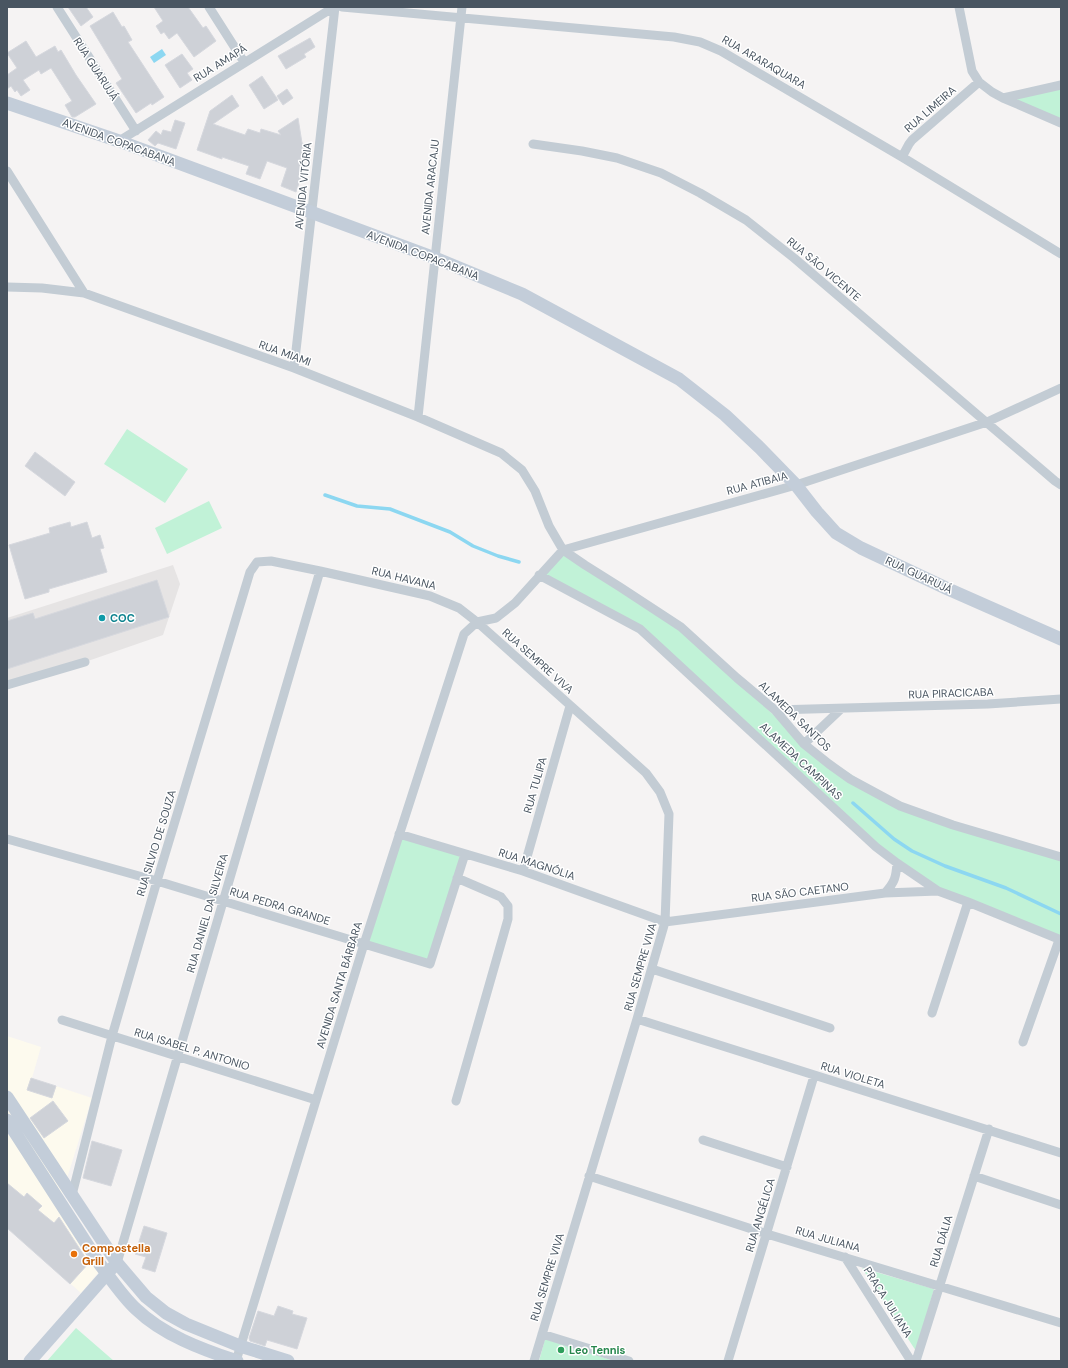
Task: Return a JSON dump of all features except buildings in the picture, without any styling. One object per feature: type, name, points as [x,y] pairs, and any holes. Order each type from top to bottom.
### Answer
[{"type":"street","name":"RUA GUARUJÁ","points":[[57,7],[136,131]]},
{"type":"street","points":[[209,7],[244,62]]},
{"type":"street","name":"RUA AMAPÁ","points":[[119,141],[244,62],[335,7]]},
{"type":"street","name":"AVENIDA VITÓRIA","points":[[294,368],[335,7]]},
{"type":"street","name":"RUA ARARAQUARA","points":[[342,7],[674,37],[700,42],[721,50],[902,157],[1061,254]]},
{"type":"street","name":"AVENIDA ARACAJU","points":[[418,417],[462,7]]},
{"type":"street","points":[[960,7],[972,71],[979,82],[1003,98],[1061,122]]},
{"type":"street","name":"RUA LIMEIRA","points":[[902,157],[912,140],[979,82]]},
{"type":"street","points":[[1003,98],[1061,85]]},
{"type":"street","name":"AVENIDA COPACABANA","points":[[7,103],[119,141],[312,212],[435,258],[522,294],[678,379],[725,416],[760,448],[796,485]]},
{"type":"street","name":"RUA SÃO VICENTE","points":[[533,144],[617,158],[661,173],[700,193],[746,220],[794,258],[1055,481],[1061,484]]},
{"type":"street","points":[[7,170],[84,293]]},
{"type":"street","name":"RUA MIAMI","points":[[7,287],[42,288],[84,293],[294,368],[418,417],[501,453],[522,470],[535,491],[549,526],[563,550]]},
{"type":"street","name":"RUA ATIBAIA","points":[[563,550],[796,485],[987,422],[1061,388]]},
{"type":"street","name":"RUA GUARUJÁ","points":[[796,485],[836,533],[861,548],[948,589],[1061,639]]},
{"type":"street","points":[[477,622],[496,618],[514,603],[563,550]]},
{"type":"street","name":"ALAMEDA SANTOS","points":[[563,550],[585,566],[681,627],[775,710],[804,744],[850,779],[900,806],[953,825],[1061,857]]},
{"type":"street","name":"RUA SILVIO DE SOUZA","points":[[72,1195],[112,1036],[250,572],[257,562],[271,561],[320,571]]},
{"type":"street","name":"RUA HAVANA","points":[[320,571],[430,596],[459,608],[477,622]]},
{"type":"street","name":"RUA DANIEL DA SILVEIRA","points":[[117,1263],[320,571]]},
{"type":"street","name":"ALAMEDA CAMPINAS","points":[[539,575],[640,629],[876,846],[896,862],[938,890],[1060,940]]},
{"type":"street","name":"RUA SEMPRE VIVA","points":[[477,622],[646,773],[660,792],[669,814],[665,922],[534,1361]]},
{"type":"street","name":"AVENIDA SANTA BÁRBARA","points":[[236,1361],[364,944],[464,634],[477,622]]},
{"type":"street","points":[[7,685],[85,662]]},
{"type":"street","name":"RUA PIRACICABA","points":[[775,710],[988,704],[1061,699]]},
{"type":"street","name":"RUA TULIPA","points":[[523,871],[570,706]]},
{"type":"street","points":[[804,744],[841,709]]},
{"type":"street","name":"RUA MAGNÓLIA","points":[[399,834],[523,871],[665,922]]},
{"type":"street","name":"RUA PEDRA GRANDE","points":[[7,839],[157,881],[430,964],[457,878]]},
{"type":"street","points":[[456,1101],[508,918],[508,906],[501,897],[457,878],[465,854]]},
{"type":"street","points":[[886,893],[893,884],[896,874],[896,862]]},
{"type":"street","name":"RUA SÃO CAETANO","points":[[665,922],[886,893],[938,890]]},
{"type":"street","points":[[932,1013],[968,902]]},
{"type":"street","points":[[1023,1042],[1060,940]]},
{"type":"street","points":[[652,969],[830,1028]]},
{"type":"street","name":"RUA ISABEL P. ANTONIO","points":[[62,1020],[316,1100]]},
{"type":"street","name":"RUA VIOLETA","points":[[637,1020],[989,1129],[1061,1153]]},
{"type":"street","name":"RUA ANGÉLICA","points":[[728,1361],[814,1076]]},
{"type":"street","points":[[7,1097],[117,1263],[146,1297],[166,1313],[186,1324],[240,1346],[288,1361]]},
{"type":"street","points":[[7,1120],[107,1274],[136,1309],[158,1326],[181,1340],[236,1361]]},
{"type":"street","name":"RUA DÁLIA","points":[[916,1361],[989,1129]]},
{"type":"street","points":[[703,1140],[787,1167]]},
{"type":"street","name":"RUA JULIANA","points":[[589,1176],[767,1234],[940,1285],[1061,1323]]},
{"type":"street","points":[[974,1176],[1061,1205]]},
{"type":"street","name":"PRAÇA JULIANA","points":[[845,1257],[911,1361]]},
{"type":"street","points":[[30,1361],[117,1263]]},
{"type":"street","points":[[542,1334],[629,1361]]},
{"type":"shaded area","points":[[173,565],[180,584],[163,635],[85,662],[7,685],[7,618]]},
{"type":"shaded area","points":[[7,1036],[41,1047],[32,1078],[92,1098],[60,1201],[103,1267],[81,1293],[7,1228],[7,1133],[53,1192],[7,1125]]},
{"type":"green space","points":[[1061,86],[1061,122],[1006,98]]},
{"type":"green space","points":[[127,429],[188,469],[165,503],[104,464]]},
{"type":"green space","points":[[209,501],[222,528],[167,554],[155,528]]},
{"type":"green space","points":[[563,550],[681,627],[804,744],[900,806],[1061,857],[1061,940],[938,891],[897,863],[640,629],[539,575]]},
{"type":"green space","points":[[399,834],[465,854],[430,964],[364,944]]},
{"type":"green space","points":[[862,1268],[934,1289],[916,1351]]},
{"type":"green space","points":[[76,1328],[114,1361],[47,1361]]},
{"type":"green space","name":"Leo Tennis","points":[[545,1339],[614,1361],[539,1361]]},
{"type":"water","points":[[162,49],[166,55],[154,63],[150,57]]},
{"type":"waterway","points":[[325,495],[357,506],[390,509],[450,532],[473,546],[498,556],[519,562]]},
{"type":"waterway","points":[[853,803],[894,839],[912,851],[945,866],[1006,888],[1061,914]]},
{"type":"place","name":"COC","points":[[102,618]]},
{"type":"place","name":"Compostella Grill","points":[[74,1254]]},
{"type":"place","name":"Leo Tennis","points":[[561,1350]]}]
